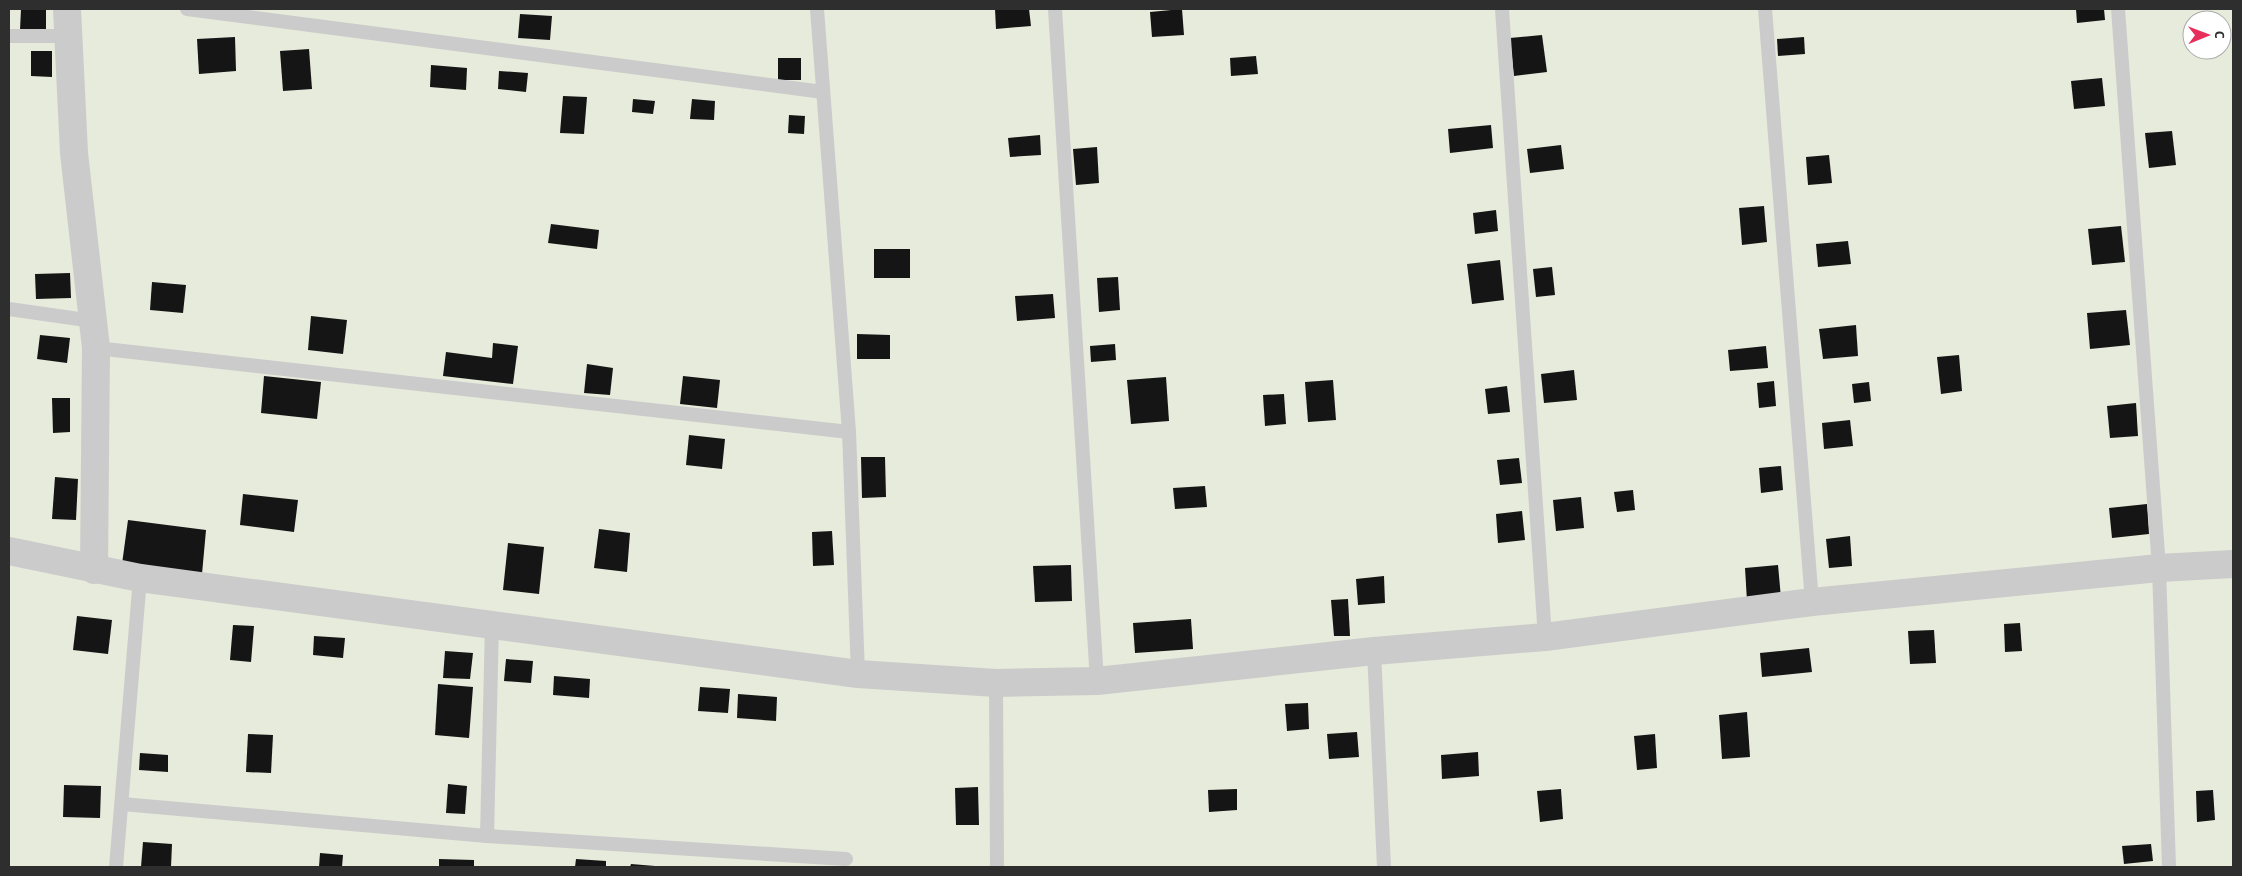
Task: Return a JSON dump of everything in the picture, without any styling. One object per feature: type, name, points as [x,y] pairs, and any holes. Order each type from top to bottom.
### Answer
[{"type":"street","points":[[67,9],[74,153],[96,348],[94,570]]},
{"type":"street","points":[[9,551],[140,578],[858,674],[996,683],[1097,681],[1374,651],[1546,637],[1812,602],[2159,568],[2233,564]]},
{"type":"lane","points":[[187,9],[823,92]]},
{"type":"lane","points":[[817,9],[849,432],[858,674]]},
{"type":"lane","points":[[1055,9],[1097,681]]},
{"type":"lane","points":[[1502,9],[1546,637]]},
{"type":"lane","points":[[1765,9],[1812,602]]},
{"type":"lane","points":[[2118,9],[2159,568],[2169,867]]},
{"type":"lane","points":[[9,36],[67,36]]},
{"type":"lane","points":[[9,309],[93,321]]},
{"type":"lane","points":[[96,348],[849,432]]},
{"type":"lane","points":[[116,867],[140,578]]},
{"type":"lane","points":[[487,836],[492,624]]},
{"type":"lane","points":[[1374,651],[1384,867]]},
{"type":"lane","points":[[996,683],[997,867]]},
{"type":"lane","points":[[122,804],[487,836],[846,859]]},
{"type":"green space","points":[[9,9],[2233,9],[2233,867],[9,867]]},
{"type":"building","points":[[21,9],[46,9],[46,30],[20,30]]},
{"type":"building","points":[[995,9],[1029,9],[1031,26],[996,29]]},
{"type":"building","points":[[1182,9],[1184,35],[1152,37],[1150,12]]},
{"type":"building","points":[[2076,9],[2104,9],[2105,20],[2077,23]]},
{"type":"building","points":[[520,14],[552,16],[550,40],[518,38]]},
{"type":"building","points":[[1542,35],[1547,72],[1514,76],[1510,38]]},
{"type":"building","points":[[235,37],[236,71],[199,74],[197,39]]},
{"type":"building","points":[[1804,37],[1805,54],[1778,56],[1777,39]]},
{"type":"building","points":[[309,49],[312,89],[283,91],[280,51]]},
{"type":"building","points":[[31,51],[52,51],[52,77],[31,76]]},
{"type":"building","points":[[1256,56],[1258,74],[1231,76],[1230,58]]},
{"type":"building","points":[[778,58],[801,58],[801,80],[778,80]]},
{"type":"building","points":[[431,65],[467,68],[466,90],[430,87]]},
{"type":"building","points":[[499,71],[528,73],[526,92],[498,89]]},
{"type":"building","points":[[2102,78],[2105,106],[2074,109],[2071,81]]},
{"type":"building","points":[[563,96],[587,97],[584,134],[560,133]]},
{"type":"building","points":[[633,99],[655,101],[653,114],[632,112]]},
{"type":"building","points":[[692,99],[715,101],[714,120],[690,119]]},
{"type":"building","points":[[789,115],[805,116],[804,134],[788,133]]},
{"type":"building","points":[[1491,125],[1493,148],[1450,153],[1448,129]]},
{"type":"building","points":[[2172,131],[2176,165],[2149,168],[2145,133]]},
{"type":"building","points":[[1040,135],[1041,155],[1010,157],[1008,138]]},
{"type":"building","points":[[1561,145],[1564,169],[1530,173],[1527,149]]},
{"type":"building","points":[[1097,147],[1099,183],[1076,185],[1073,149]]},
{"type":"building","points":[[1829,155],[1832,183],[1808,185],[1806,157]]},
{"type":"building","points":[[1764,206],[1767,242],[1742,245],[1739,208]]},
{"type":"building","points":[[1496,210],[1498,231],[1475,234],[1473,213]]},
{"type":"building","points":[[551,224],[599,230],[597,249],[548,243]]},
{"type":"building","points":[[2121,226],[2125,262],[2092,265],[2088,229]]},
{"type":"building","points":[[1848,241],[1851,264],[1818,267],[1816,244]]},
{"type":"building","points":[[874,249],[910,249],[910,278],[874,278]]},
{"type":"building","points":[[1500,260],[1504,300],[1472,304],[1467,264]]},
{"type":"building","points":[[1552,267],[1555,295],[1536,297],[1533,269]]},
{"type":"building","points":[[70,273],[71,298],[36,299],[35,274]]},
{"type":"building","points":[[1118,277],[1120,310],[1099,312],[1097,278]]},
{"type":"building","points":[[152,282],[186,285],[183,313],[150,310]]},
{"type":"building","points":[[1053,294],[1055,318],[1017,321],[1015,296]]},
{"type":"building","points":[[2126,310],[2130,345],[2090,349],[2087,313]]},
{"type":"building","points":[[311,316],[347,320],[343,354],[308,350]]},
{"type":"building","points":[[1856,325],[1858,356],[1823,359],[1819,329]]},
{"type":"building","points":[[857,334],[890,335],[890,359],[857,359]]},
{"type":"building","points":[[40,335],[70,338],[67,363],[37,359]]},
{"type":"building","points":[[493,343],[518,346],[513,384],[443,376],[446,352],[492,358]]},
{"type":"building","points":[[1115,344],[1116,360],[1091,362],[1090,346]]},
{"type":"building","points":[[1766,346],[1768,368],[1730,371],[1728,350]]},
{"type":"building","points":[[1959,355],[1962,391],[1941,394],[1937,357]]},
{"type":"building","points":[[587,364],[613,368],[610,395],[584,393]]},
{"type":"building","points":[[1574,370],[1577,400],[1544,403],[1541,374]]},
{"type":"building","points":[[264,376],[321,382],[317,419],[261,413]]},
{"type":"building","points":[[683,376],[720,380],[717,408],[680,404]]},
{"type":"building","points":[[1166,377],[1169,421],[1131,424],[1127,380]]},
{"type":"building","points":[[1333,380],[1336,420],[1308,422],[1305,382]]},
{"type":"building","points":[[1774,381],[1776,406],[1759,408],[1757,383]]},
{"type":"building","points":[[1869,382],[1871,401],[1854,403],[1852,384]]},
{"type":"building","points":[[1507,386],[1510,412],[1488,414],[1485,389]]},
{"type":"building","points":[[1284,394],[1286,424],[1265,426],[1263,395]]},
{"type":"building","points":[[52,398],[70,398],[70,432],[53,433]]},
{"type":"building","points":[[2136,403],[2138,436],[2110,438],[2107,406]]},
{"type":"building","points":[[1850,420],[1853,446],[1824,449],[1822,423]]},
{"type":"building","points":[[689,435],[725,439],[722,469],[686,465]]},
{"type":"building","points":[[861,457],[885,457],[886,497],[862,498]]},
{"type":"building","points":[[1519,458],[1522,483],[1500,485],[1497,460]]},
{"type":"building","points":[[1781,466],[1783,490],[1761,493],[1759,468]]},
{"type":"building","points":[[55,477],[78,479],[76,520],[52,519]]},
{"type":"building","points":[[1205,486],[1207,507],[1175,509],[1173,488]]},
{"type":"building","points":[[1633,490],[1635,510],[1617,512],[1614,492]]},
{"type":"building","points":[[243,494],[298,500],[294,532],[240,525]]},
{"type":"building","points":[[1581,497],[1584,528],[1556,531],[1553,500]]},
{"type":"building","points":[[2147,504],[2149,534],[2112,538],[2109,508]]},
{"type":"building","points":[[1522,511],[1525,540],[1498,543],[1496,514]]},
{"type":"building","points":[[128,520],[206,530],[202,574],[122,564]]},
{"type":"building","points":[[599,529],[630,533],[627,572],[594,568]]},
{"type":"building","points":[[832,531],[834,565],[813,566],[812,532]]},
{"type":"building","points":[[1850,536],[1852,566],[1829,568],[1826,539]]},
{"type":"building","points":[[508,543],[544,547],[539,594],[503,590]]},
{"type":"building","points":[[1071,565],[1072,601],[1035,602],[1033,566]]},
{"type":"building","points":[[1778,565],[1781,598],[1747,601],[1745,568]]},
{"type":"building","points":[[1384,576],[1385,603],[1358,605],[1356,579]]},
{"type":"building","points":[[1348,599],[1350,636],[1334,636],[1331,600]]},
{"type":"building","points":[[77,616],[112,620],[108,654],[73,650]]},
{"type":"building","points":[[1191,619],[1193,649],[1135,653],[1133,623]]},
{"type":"building","points":[[2020,623],[2022,651],[2005,652],[2004,624]]},
{"type":"building","points":[[233,625],[254,626],[251,662],[230,660]]},
{"type":"building","points":[[1934,630],[1936,663],[1910,664],[1908,631]]},
{"type":"building","points":[[314,636],[345,638],[343,658],[313,655]]},
{"type":"building","points":[[1809,648],[1812,672],[1762,677],[1760,653]]},
{"type":"building","points":[[445,651],[473,653],[470,679],[443,678]]},
{"type":"building","points":[[506,659],[533,661],[531,683],[504,681]]},
{"type":"building","points":[[554,676],[590,679],[589,698],[553,695]]},
{"type":"building","points":[[438,684],[473,687],[469,738],[435,735]]},
{"type":"building","points":[[700,687],[730,689],[728,713],[698,711]]},
{"type":"building","points":[[738,694],[777,697],[776,721],[737,718]]},
{"type":"building","points":[[1308,703],[1309,729],[1287,731],[1285,704]]},
{"type":"building","points":[[1747,712],[1750,757],[1722,759],[1719,715]]},
{"type":"building","points":[[1357,732],[1359,757],[1329,759],[1327,734]]},
{"type":"building","points":[[248,734],[273,735],[271,773],[246,772]]},
{"type":"building","points":[[1655,734],[1657,768],[1637,770],[1634,736]]},
{"type":"building","points":[[1478,752],[1479,776],[1442,779],[1441,755]]},
{"type":"building","points":[[140,753],[168,755],[168,772],[139,770]]},
{"type":"building","points":[[448,784],[467,786],[465,814],[446,813]]},
{"type":"building","points":[[64,785],[101,786],[100,818],[63,817]]},
{"type":"building","points":[[978,787],[979,825],[956,825],[955,788]]},
{"type":"building","points":[[1237,789],[1237,810],[1209,812],[1208,790]]},
{"type":"building","points":[[1561,789],[1563,819],[1540,822],[1537,791]]},
{"type":"building","points":[[2213,790],[2215,820],[2197,822],[2196,791]]},
{"type":"building","points":[[143,842],[172,844],[171,867],[141,867]]},
{"type":"building","points":[[2151,844],[2153,861],[2124,864],[2122,846]]},
{"type":"building","points":[[320,853],[343,855],[342,867],[319,867]]},
{"type":"building","points":[[439,859],[474,860],[474,867],[439,867]]},
{"type":"building","points":[[576,859],[606,861],[606,867],[575,867]]},
{"type":"building","points":[[631,864],[655,866],[655,867],[630,867]]}]
